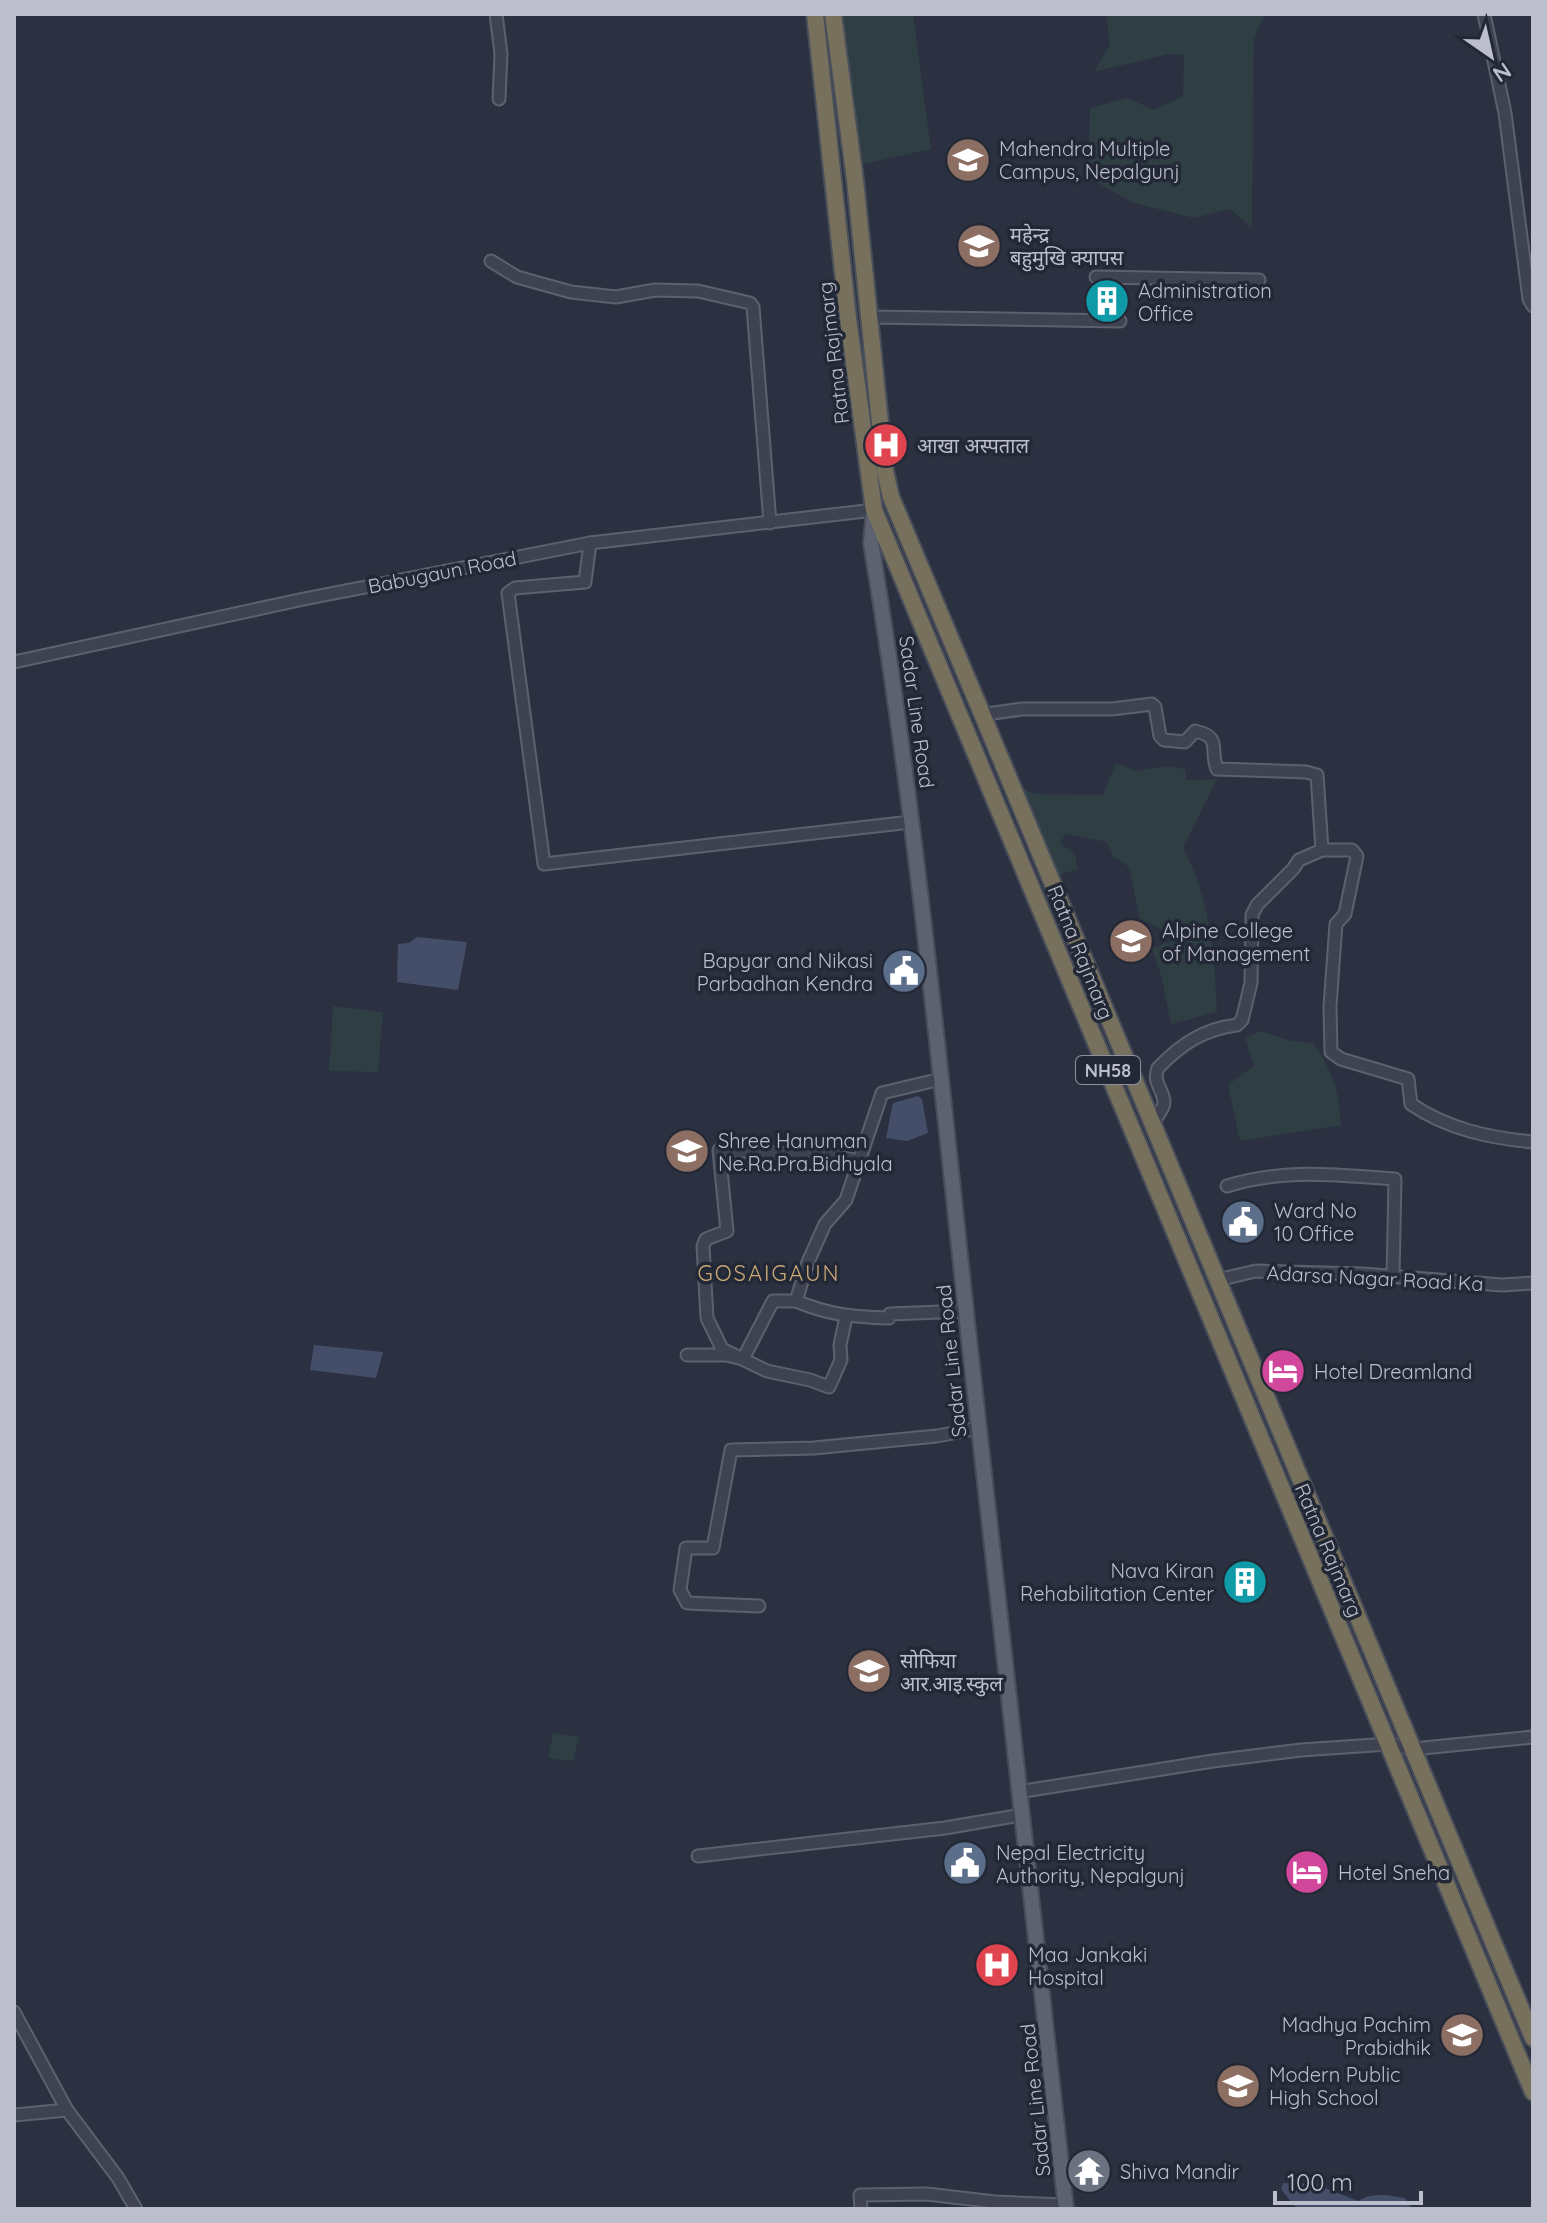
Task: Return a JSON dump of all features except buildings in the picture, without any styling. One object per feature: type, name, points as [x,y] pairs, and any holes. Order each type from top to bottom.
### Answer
[{"type":"highway","name":"Ratna Rajmarg","points":[[815,14],[848,318],[874,510],[1533,2092]]},
{"type":"highway","name":"Ratna Rajmarg","points":[[833,14],[872,325],[885,471],[891,497],[1533,2038]]},
{"type":"main road","name":"Sadar Line Road","points":[[874,510],[871,543],[911,822],[941,1079],[1018,1792],[1046,2011],[1065,2207]]},
{"type":"street","points":[[496,14],[501,54],[499,99]]},
{"type":"street","points":[[1484,14],[1505,113],[1529,299],[1533,306]]},
{"type":"street","points":[[491,261],[517,277],[571,292],[616,297],[655,290],[698,291],[750,303],[753,307],[764,418],[770,523]]},
{"type":"street","points":[[1096,277],[1259,280]]},
{"type":"street","points":[[872,325],[872,317],[1120,321]]},
{"type":"street","name":"Babugaun Road","points":[[14,662],[299,600],[590,543],[874,510]]},
{"type":"street","points":[[590,543],[585,582],[515,588],[508,593],[544,864],[911,822]]},
{"type":"street","points":[[985,721],[986,714],[1022,709],[1112,709],[1152,704],[1160,736],[1164,740],[1185,742],[1195,731],[1209,735],[1217,769],[1317,775],[1322,850]]},
{"type":"street","points":[[1152,1127],[1154,1116],[1162,1110],[1164,1103],[1156,1084],[1158,1068],[1194,1037],[1237,1025],[1242,1020],[1251,983],[1251,928],[1257,905],[1299,860],[1322,850],[1352,850],[1357,856],[1345,914],[1336,924],[1330,1006],[1331,1052],[1341,1059],[1408,1079],[1411,1104],[1446,1123],[1486,1137],[1533,1142]]},
{"type":"street","points":[[796,1301],[808,1262],[825,1224],[846,1200],[882,1093],[941,1079]]},
{"type":"street","points":[[846,1317],[840,1345],[841,1360],[829,1387],[767,1371],[722,1349],[707,1318],[703,1246],[706,1239],[727,1231],[719,1150],[810,1154],[859,1161]]},
{"type":"street","points":[[1227,1186],[1261,1176],[1305,1173],[1395,1179],[1393,1277]]},
{"type":"street","name":"Adarsa Nagar Road Ka","points":[[1217,1280],[1256,1271],[1502,1285],[1533,1283]]},
{"type":"street","points":[[743,1359],[773,1301],[796,1301],[819,1311],[846,1317],[889,1318],[890,1314],[966,1311]]},
{"type":"street","points":[[687,1355],[726,1355],[743,1359]]},
{"type":"street","points":[[759,1606],[687,1603],[680,1590],[686,1548],[713,1548],[731,1450],[786,1450],[937,1436],[979,1428]]},
{"type":"street","points":[[1018,1792],[1301,1750],[1389,1744],[1413,1749],[1533,1737]]},
{"type":"street","points":[[698,1856],[945,1828],[1021,1815]]},
{"type":"street","points":[[14,2012],[67,2110],[118,2178],[136,2209]]},
{"type":"street","points":[[14,2115],[67,2110]]},
{"type":"street","points":[[861,2209],[860,2195],[927,2194],[1065,2207]]},
{"type":"shaded area","points":[[840,14],[913,14],[931,149],[860,165]]},
{"type":"shaded area","points":[[1106,14],[1265,14],[1254,38],[1252,228],[1230,209],[1194,218],[1134,203],[1089,178],[1090,108],[1128,98],[1154,110],[1183,96],[1184,55],[1168,54],[1094,72],[1110,45]]},
{"type":"shaded area","points":[[1116,763],[1136,771],[1168,766],[1185,769],[1187,780],[1217,779],[1183,848],[1205,907],[1217,1012],[1171,1024],[1152,948],[1177,939],[1180,930],[1166,931],[1140,919],[1129,867],[1113,856],[1107,842],[1066,834],[1060,843],[1075,855],[1078,869],[1052,877],[1017,785],[1035,794],[1103,795]]},
{"type":"shaded area","points":[[333,1006],[383,1012],[378,1072],[329,1071]]},
{"type":"shaded area","points":[[1260,1031],[1292,1041],[1313,1043],[1334,1082],[1341,1125],[1240,1141],[1228,1085],[1254,1066],[1245,1038]]},
{"type":"shaded area","points":[[553,1733],[579,1737],[573,1761],[548,1758]]},
{"type":"water","points":[[417,937],[467,942],[458,990],[397,982],[398,944],[409,943]]},
{"type":"water","points":[[918,1096],[922,1099],[928,1133],[907,1141],[886,1138],[893,1103]]},
{"type":"water","points":[[314,1345],[383,1352],[376,1378],[310,1370]]},
{"type":"water","points":[[1283,2183],[1315,2184],[1358,2201],[1375,2195],[1405,2198],[1412,2208],[1297,2209],[1281,2189]]},
{"type":"place","name":"Mahendra Multiple Campus, Nepalgunj","points":[[968,160]]},
{"type":"place","name":"महेन्द्र बहुमुखि क्यापस","points":[[979,246]]},
{"type":"place","name":"Administration Office","points":[[1107,301]]},
{"type":"place","name":"आखा अस्पताल","points":[[886,445]]},
{"type":"place","name":"Alpine College of Management","points":[[1131,941]]},
{"type":"place","name":"Bapyar and Nikasi Parbadhan Kendra","points":[[904,971]]},
{"type":"place","name":"Shree Hanuman Ne.Ra.Pra.Bidhyala","points":[[687,1151]]},
{"type":"place","name":"Ward No 10 Office","points":[[1243,1222]]},
{"type":"place","name":"Hotel Dreamland","points":[[1283,1371]]},
{"type":"place","name":"Nava Kiran Rehabilitation Center","points":[[1245,1582]]},
{"type":"place","name":"साेफिया आर.आइ.स्कुल","points":[[869,1671]]},
{"type":"place","name":"Nepal Electricity Authority, Nepalgunj","points":[[965,1863]]},
{"type":"place","name":"Hotel Sneha","points":[[1307,1872]]},
{"type":"place","name":"Maa Jankaki Hospital","points":[[997,1965]]},
{"type":"place","name":"Madhya Pachim Prabidhik","points":[[1462,2035]]},
{"type":"place","name":"Modern Public High School","points":[[1238,2086]]},
{"type":"place","name":"Shiva Mandir","points":[[1089,2171]]},
{"type":"district","name":"GOSAIGAUN","points":[[769,1273]]}]
